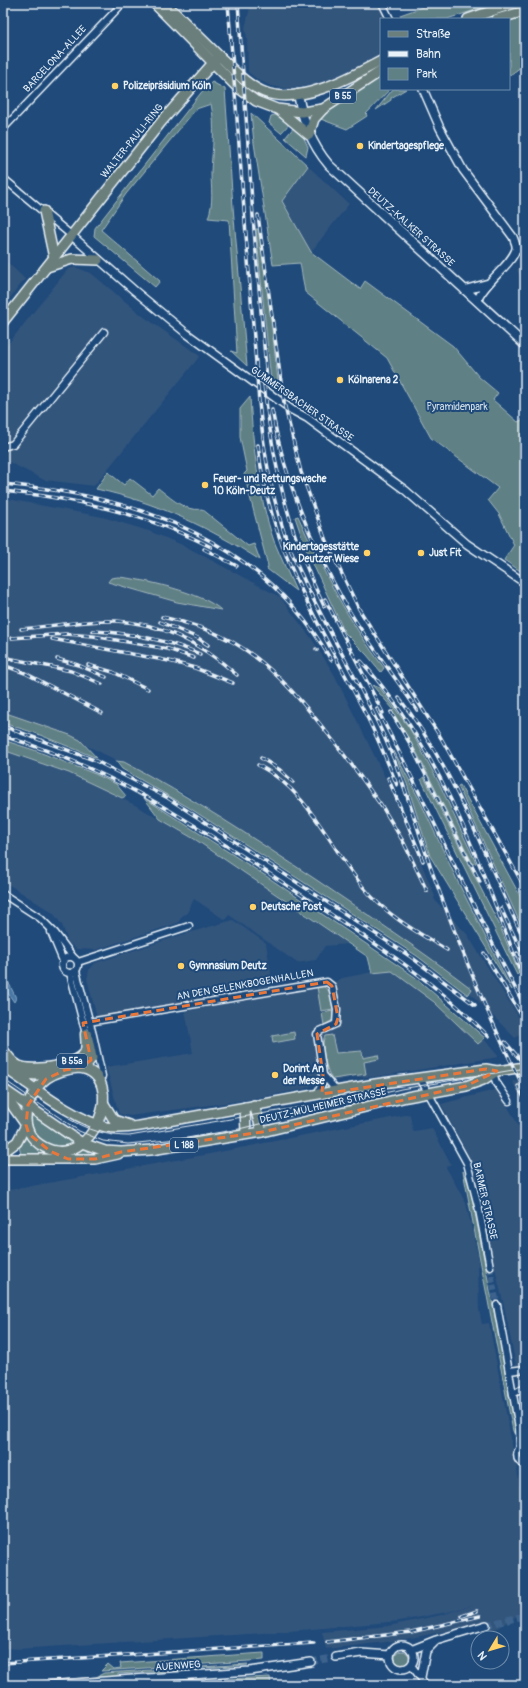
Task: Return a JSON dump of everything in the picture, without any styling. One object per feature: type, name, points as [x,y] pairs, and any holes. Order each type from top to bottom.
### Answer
[{"type":"highway","name":"B 55a","points":[[3,1050],[9,1059],[18,1066],[34,1069],[46,1068],[80,1058],[86,1050],[86,1034]]},
{"type":"highway","points":[[3,1057],[20,1077]]},
{"type":"main road","name":"B 55","points":[[154,3],[216,59],[248,83],[265,93],[281,95],[298,94],[341,82],[380,62]]},
{"type":"main road","name":"B 55","points":[[165,3],[216,59],[223,74],[248,96],[276,109],[302,112],[323,109],[380,72]]},
{"type":"main road","points":[[471,18],[515,3]]},
{"type":"main road","points":[[500,18],[525,11]]},
{"type":"main road","name":"WALTER-PAULI-RING","points":[[3,322],[162,121],[216,59]]},
{"type":"main road","name":"DEUTZ-KALKER STRASSE","points":[[298,94],[309,134],[320,154],[340,176],[525,345]]},
{"type":"main road","points":[[276,109],[309,134],[314,119],[323,109]]},
{"type":"main road","points":[[44,211],[54,258]]},
{"type":"main road","points":[[47,267],[72,259],[98,260]]},
{"type":"main road","points":[[465,290],[487,284]]},
{"type":"main road","points":[[20,1077],[79,1068],[87,1064],[92,1058],[86,1034]]},
{"type":"main road","name":"L 188","points":[[3,1067],[77,1116],[98,1125]]},
{"type":"main road","name":"DEUTZ-MÜLHEIMER STRASSE","points":[[121,1152],[151,1150],[262,1132],[428,1093],[466,1086],[483,1080],[495,1072],[525,1067]]},
{"type":"main road","points":[[79,1068],[85,1069],[94,1075],[102,1092]]},
{"type":"main road","name":"L 188","points":[[420,1078],[486,1069],[495,1072]]},
{"type":"main road","points":[[3,1152],[17,1142],[26,1125],[28,1106],[37,1089],[46,1079],[58,1072]]},
{"type":"main road","points":[[102,1076],[104,1104],[114,1120],[140,1126]]},
{"type":"main road","name":"DEUTZ-MÜLHEIMER STRASSE","points":[[98,1125],[117,1128],[140,1126],[367,1085],[420,1078]]},
{"type":"main road","points":[[5,1090],[32,1138],[60,1153]]},
{"type":"main road","name":"L 188","points":[[5,1090],[82,1143],[104,1151],[121,1152]]},
{"type":"main road","points":[[3,1159],[48,1160],[82,1143],[98,1125],[104,1104]]},
{"type":"main road","points":[[249,1106],[262,1132]]},
{"type":"main road","points":[[246,1134],[249,1106]]},
{"type":"main road","name":"L 188","points":[[60,1153],[99,1159],[121,1152]]},
{"type":"street","name":"BARCELONA-ALLEE","points":[[3,129],[123,3]]},
{"type":"street","points":[[382,3],[390,18]]},
{"type":"street","points":[[423,90],[440,128],[463,170],[513,237],[516,248],[509,261],[482,290],[477,301]]},
{"type":"street","points":[[3,178],[71,235]]},
{"type":"street","name":"GUMMERSBACHER STRASSE","points":[[71,235],[134,292],[192,338],[286,406],[307,418],[405,490],[467,544],[525,583]]},
{"type":"street","points":[[516,248],[525,250]]},
{"type":"street","points":[[3,447],[13,444],[104,332]]},
{"type":"street","points":[[3,894],[40,918],[78,962]]},
{"type":"street","points":[[78,962],[189,926]]},
{"type":"street","points":[[50,929],[63,961],[63,969],[73,972]]},
{"type":"street","points":[[63,961],[66,958],[73,957]]},
{"type":"street","points":[[73,972],[78,966],[78,962]]},
{"type":"street","points":[[73,972],[102,1076]]},
{"type":"street","name":"AN DEN GELENKBOGENHALLEN","points":[[86,1022],[327,982],[332,986],[338,1018],[336,1024],[320,1031],[317,1034],[323,1075],[318,1094]]},
{"type":"street","points":[[86,1022],[86,1034]]},
{"type":"street","points":[[495,1072],[496,1082],[509,1101]]},
{"type":"street","points":[[323,1075],[337,1091]]},
{"type":"street","name":"BARMER STRASSE","points":[[420,1078],[467,1163],[479,1210],[490,1267]]},
{"type":"street","points":[[496,1306],[522,1446],[517,1457],[522,1464],[525,1465]]},
{"type":"street","points":[[509,1371],[525,1369]]},
{"type":"street","points":[[513,1394],[525,1387]]},
{"type":"street","points":[[519,1428],[525,1438]]},
{"type":"street","points":[[411,1650],[436,1640],[486,1625]]},
{"type":"street","points":[[421,1677],[426,1651],[436,1640]]},
{"type":"street","points":[[401,1645],[411,1650],[414,1658],[411,1665],[404,1669],[397,1668],[393,1665],[390,1655],[394,1648],[401,1645]]},
{"type":"street","points":[[336,1657],[366,1653],[390,1655]]},
{"type":"street","name":"AUENWEG","points":[[46,1685],[250,1671],[311,1662]]},
{"type":"street","points":[[411,1665],[426,1685]]},
{"type":"highlighted area","points":[[327,982],[332,986],[338,1018],[336,1024],[317,1034],[323,1075],[322,1094],[486,1069],[497,1071],[466,1086],[262,1132],[121,1152],[95,1159],[68,1159],[50,1151],[29,1134],[26,1125],[28,1105],[46,1079],[65,1070],[82,1067],[91,1060],[83,1023]]},
{"type":"shaded area","points":[[251,3],[381,3],[388,18],[380,18],[380,55],[349,72],[320,84],[289,89],[271,86],[258,80],[248,72],[247,38],[245,28]]},
{"type":"shaded area","points":[[308,166],[349,204],[311,252],[282,201]]},
{"type":"shaded area","points":[[3,258],[25,279],[3,307]]},
{"type":"shaded area","points":[[525,261],[525,286],[517,270]]},
{"type":"shaded area","points":[[75,267],[91,273],[143,316],[200,356],[94,486],[44,480],[3,459],[3,350],[68,269]]},
{"type":"shaded area","points":[[3,498],[103,517],[149,531],[185,546],[280,597],[312,639],[334,674],[386,779],[435,896],[434,899],[467,934],[525,1027],[525,1032],[515,1038],[470,993],[422,955],[185,794],[75,740],[3,715]]},
{"type":"shaded area","points":[[3,750],[69,773],[135,805],[196,840],[348,944],[325,946],[316,960],[297,963],[229,915],[225,920],[194,899],[187,914],[183,915],[178,923],[95,950],[76,949],[68,942],[62,925],[53,913],[3,881]]},
{"type":"shaded area","name":"Gymnasium Deutz","points":[[233,920],[266,943],[273,985],[97,1018],[87,979],[89,970],[95,963]]},
{"type":"shaded area","points":[[398,967],[456,1013],[485,1040],[499,1057],[374,1077],[352,1077],[337,1081],[328,1078],[304,1089],[247,1100],[130,1116],[119,1114],[106,1067],[193,1053],[185,1011],[329,985],[342,978]]},
{"type":"shaded area","points":[[3,971],[16,998],[14,1002],[3,986]]},
{"type":"shaded area","points":[[525,1079],[525,1106],[512,1081]]},
{"type":"shaded area","points":[[498,1089],[525,1137],[525,1411],[504,1306],[481,1210],[473,1164],[441,1104]]},
{"type":"shaded area","points":[[410,1114],[413,1131],[432,1128],[451,1164],[446,1167],[466,1203],[478,1256],[479,1309],[482,1324],[489,1323],[521,1491],[525,1489],[525,1611],[494,1630],[490,1630],[483,1621],[447,1631],[395,1641],[326,1649],[322,1632],[388,1626],[441,1615],[473,1605],[448,1612],[400,1621],[280,1632],[18,1649],[3,1648],[3,1173],[5,1174],[9,1190],[204,1155]]},
{"type":"green space","points":[[434,3],[497,3],[450,18],[402,18],[400,15]]},
{"type":"green space","points":[[525,16],[525,64],[510,75],[510,20]]},
{"type":"green space","points":[[380,77],[380,90],[389,90],[366,114],[367,116],[347,129],[318,118],[322,113],[334,108]]},
{"type":"green space","points":[[212,82],[225,89],[233,207],[247,366],[231,351],[237,353],[229,220],[208,218],[212,195],[211,172],[213,130],[211,104],[196,109],[126,194],[101,230],[160,281],[155,287],[94,236],[95,228],[204,89]]},
{"type":"green space","points":[[392,90],[404,90],[391,98],[391,100],[376,110]]},
{"type":"green space","name":"Pyramidenpark","points":[[251,113],[308,166],[282,201],[311,252],[360,289],[365,281],[453,346],[479,377],[498,393],[493,400],[518,422],[525,418],[525,574],[504,560],[514,545],[499,514],[488,500],[498,488],[431,438],[387,358],[305,292],[300,263],[273,265],[254,143]]},
{"type":"green space","points":[[275,115],[291,122],[281,133],[269,123],[271,116]]},
{"type":"green space","points":[[295,126],[302,134],[308,147],[306,156],[285,138]]},
{"type":"green space","points":[[256,229],[258,229],[267,285],[278,381],[271,381]]},
{"type":"green space","points":[[250,397],[257,470],[268,524],[296,591],[267,569],[268,566],[244,474],[247,471],[240,437],[240,409]]},
{"type":"green space","points":[[108,472],[124,485],[130,478],[152,495],[158,488],[173,500],[184,506],[202,509],[248,546],[254,544],[260,560],[201,526],[161,508],[118,494],[96,489]]},
{"type":"green space","points":[[298,516],[336,595],[384,668],[381,672],[367,655],[345,633],[306,549],[295,517]]},
{"type":"green space","points":[[111,578],[129,578],[172,588],[201,598],[221,610],[177,602],[108,582]]},
{"type":"green space","points":[[372,685],[380,688],[410,729],[440,785],[476,863],[473,864],[417,753],[392,711],[394,710]]},
{"type":"green space","points":[[3,712],[70,735],[80,740],[97,758],[35,733],[3,723]]},
{"type":"green space","points":[[3,740],[34,750],[95,774],[116,784],[126,796],[122,798],[69,773],[3,750]]},
{"type":"green space","points":[[394,751],[512,990],[430,856],[407,784]]},
{"type":"green space","points":[[116,761],[124,762],[149,775],[245,833],[394,933],[472,989],[468,995],[417,956],[188,807],[122,769]]},
{"type":"green space","points":[[424,777],[499,924],[519,973],[517,975],[421,779]]},
{"type":"green space","points":[[460,785],[525,905],[525,934],[458,786]]},
{"type":"green space","points":[[144,798],[266,876],[415,977],[485,1038],[478,1044],[434,1002],[392,971],[372,973],[368,957],[196,840],[160,819]]},
{"type":"green space","points":[[323,986],[330,992],[333,1009],[321,1011],[317,987]]},
{"type":"green space","points":[[333,1011],[333,1020],[324,1025],[322,1013]]},
{"type":"green space","points":[[294,1032],[295,1039],[273,1043],[272,1036]]},
{"type":"green space","points":[[332,1035],[336,1053],[362,1051],[363,1058],[378,1055],[379,1059],[364,1062],[366,1074],[333,1079],[328,1071],[323,1051],[325,1036]]},
{"type":"green space","points":[[31,1113],[70,1142],[70,1144],[62,1147],[48,1145],[37,1135],[33,1128]]},
{"type":"green space","points":[[27,1137],[34,1146],[47,1155],[21,1154],[19,1147]]},
{"type":"green space","points":[[83,1149],[89,1151],[89,1156],[70,1155]]},
{"type":"green space","points":[[463,1171],[470,1187],[518,1435],[515,1435],[513,1431]]},
{"type":"green space","points":[[402,1651],[407,1653],[409,1658],[407,1663],[402,1665],[397,1663],[395,1658],[397,1653]]},
{"type":"green space","points":[[264,1653],[264,1660],[101,1671],[108,1664],[114,1669],[121,1668],[120,1663]]},
{"type":"green space","points":[[248,1665],[186,1669],[186,1668]]},
{"type":"green space","points":[[183,1668],[183,1670],[118,1674],[118,1676],[3,1684],[96,1677],[104,1673]]},
{"type":"green space","points":[[270,1677],[271,1685],[150,1685],[188,1681]]},
{"type":"tunnel","points":[[490,1267],[497,1305]]},
{"type":"tunnel","points":[[486,1625],[525,1616]]},
{"type":"tunnel","points":[[311,1662],[336,1657]]},
{"type":"tram line","points":[[3,1079],[79,1131],[103,1141],[128,1144],[187,1138],[239,1129],[401,1089],[525,1068]]},
{"type":"tram line","points":[[69,1119],[98,1132],[129,1136],[308,1106]]},
{"type":"railway","points":[[228,3],[259,402],[266,459],[279,515],[284,533],[303,578],[371,708],[395,762],[433,874],[464,956],[499,1037],[525,1090]]},
{"type":"railway","points":[[238,3],[254,230],[267,380]]},
{"type":"railway","points":[[258,215],[284,403],[301,472],[326,541],[359,609],[441,738],[525,888]]},
{"type":"railway","points":[[263,374],[271,434],[283,493],[300,550],[324,606]]},
{"type":"railway","points":[[272,410],[277,436],[292,487],[322,560],[355,620],[417,710]]},
{"type":"railway","points":[[258,445],[264,482],[273,518],[298,584],[369,722],[397,785]]},
{"type":"railway","points":[[3,484],[52,490],[100,499],[146,513],[191,531],[232,554],[269,583],[303,618],[331,660]]},
{"type":"railway","points":[[3,491],[57,498],[110,509],[162,525],[211,547]]},
{"type":"railway","points":[[204,549],[237,566]]},
{"type":"railway","points":[[325,599],[383,713]]},
{"type":"railway","points":[[162,617],[197,626],[223,637],[244,649],[268,668],[290,689],[320,724],[382,807]]},
{"type":"railway","points":[[21,629],[80,622],[104,621],[116,621],[150,626],[166,631],[196,645],[224,664],[237,675]]},
{"type":"railway","points":[[160,622],[198,638],[208,645]]},
{"type":"railway","points":[[93,631],[120,633],[161,641],[174,644],[200,654]]},
{"type":"railway","points":[[12,638],[65,634],[93,636],[168,649],[194,658]]},
{"type":"railway","points":[[52,639],[169,661],[195,668],[233,683]]},
{"type":"railway","points":[[3,657],[71,671],[102,684]]},
{"type":"railway","points":[[57,659],[78,665],[106,677]]},
{"type":"railway","points":[[361,661],[390,696],[415,734],[438,774],[476,857],[525,984]]},
{"type":"railway","points":[[3,665],[25,673],[102,713]]},
{"type":"railway","points":[[88,665],[113,672],[148,689]]},
{"type":"railway","points":[[399,698],[437,755],[468,816],[525,941]]},
{"type":"railway","points":[[377,709],[525,1007]]},
{"type":"railway","points":[[391,712],[409,742],[480,882]]},
{"type":"railway","points":[[3,726],[94,760],[168,798],[411,957],[475,1005]]},
{"type":"railway","points":[[3,736],[44,749],[122,784],[196,826],[400,961],[446,997],[488,1036]]},
{"type":"railway","points":[[261,758],[280,770],[293,782]]},
{"type":"railway","points":[[258,765],[276,776],[305,804],[351,871],[364,888],[382,907],[403,923],[447,950]]},
{"type":"railway","points":[[388,778],[423,861]]},
{"type":"railway","points":[[380,803],[404,843],[427,891]]},
{"type":"railway","points":[[501,908],[524,957]]},
{"type":"railway","points":[[484,953],[525,1021]]},
{"type":"railway","points":[[517,953],[525,966]]},
{"type":"railway","points":[[505,1042],[525,1065]]},
{"type":"railway","points":[[518,1086],[525,1100]]},
{"type":"railway","points":[[462,1616],[477,1611]]},
{"type":"railway","points":[[327,1642],[411,1632],[480,1616]]},
{"type":"railway","points":[[3,1663],[314,1643]]},
{"type":"place","name":"Polizeipräsidium Köln","points":[[115,86]]},
{"type":"place","name":"Kindertagespflege","points":[[360,146]]},
{"type":"place","name":"Kölnarena 2","points":[[340,380]]},
{"type":"place","name":"Feuer- und Rettungswache 10 Köln-Deutz","points":[[205,485]]},
{"type":"place","name":"Kindertagesstätte Deutzer Wiese","points":[[367,553]]},
{"type":"place","name":"Just Fit","points":[[421,553]]},
{"type":"place","name":"Deutsche Post","points":[[253,907]]},
{"type":"place","name":"Gymnasium Deutz","points":[[181,966]]},
{"type":"place","name":"Dorint An der Messe","points":[[275,1075]]}]
